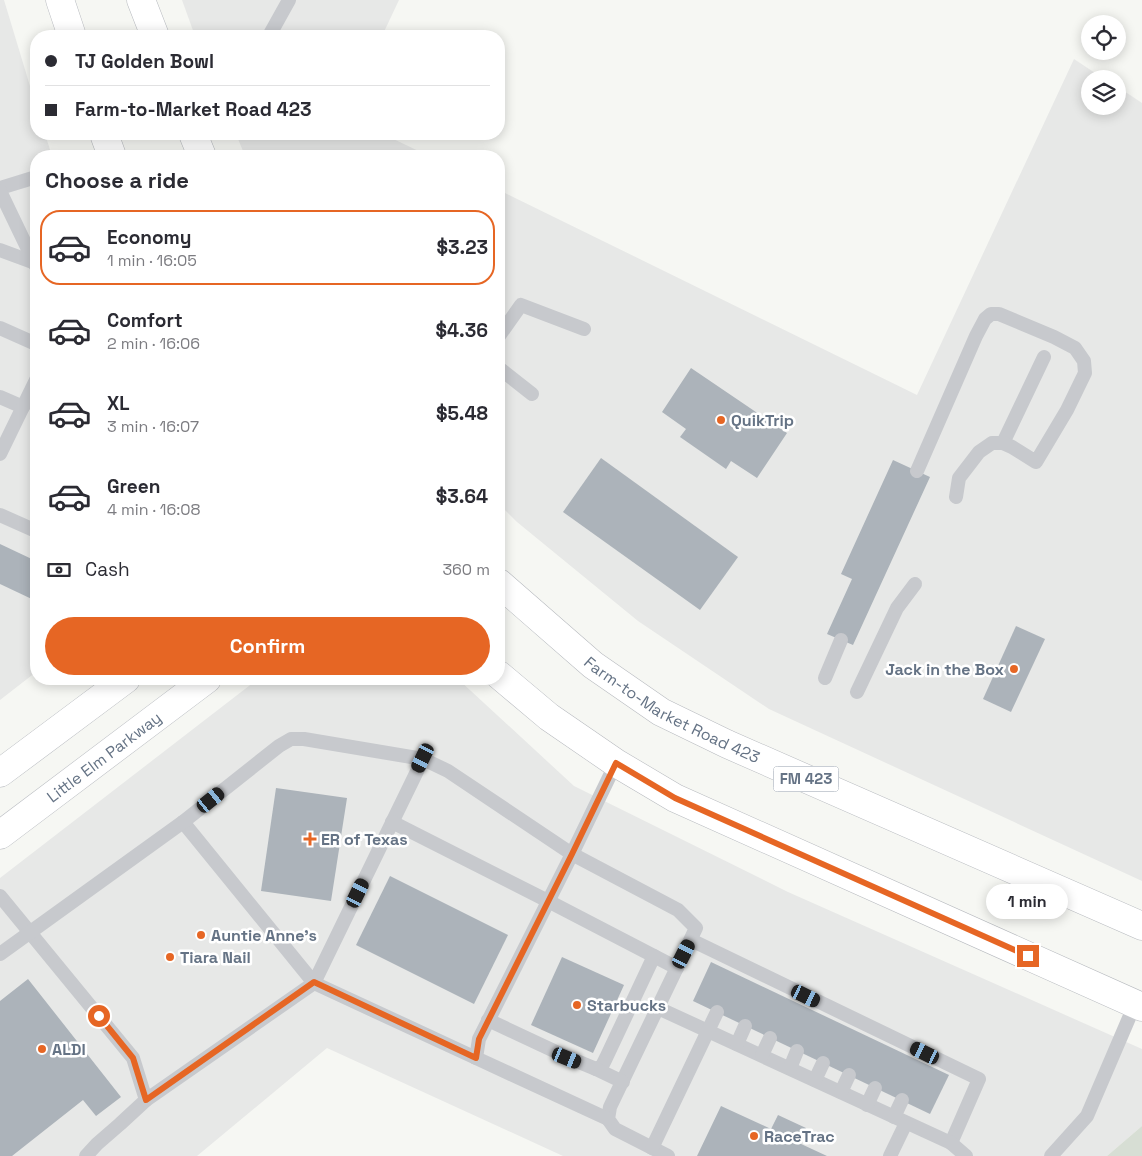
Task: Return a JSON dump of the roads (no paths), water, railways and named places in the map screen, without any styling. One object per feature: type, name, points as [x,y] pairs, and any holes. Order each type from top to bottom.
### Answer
[{"type":"main road","points":[[60,0],[70,30]]},
{"type":"main road","points":[[141,0],[153,30]]},
{"type":"main road","name":"Farm-to-Market Road 423","points":[[505,588],[593,665],[660,712],[727,744],[1142,926]]},
{"type":"main road","points":[[505,680],[549,717],[616,763],[675,798],[1140,1000]]},
{"type":"main road","points":[[0,773],[118,685]]},
{"type":"main road","name":"Little Elm Parkway","points":[[0,835],[199,685]]},
{"type":"lane","points":[[272,30],[289,0]]},
{"type":"lane","points":[[30,179],[0,190],[30,252]]},
{"type":"lane","points":[[0,250],[30,262]]},
{"type":"lane","points":[[505,328],[521,305],[584,329]]},
{"type":"lane","points":[[917,471],[976,336],[985,319],[991,314],[999,314],[1075,348],[1084,361],[1085,374],[1067,410],[1036,462],[1003,443],[992,443],[979,452],[959,478],[951,494]]},
{"type":"lane","points":[[0,328],[30,341]]},
{"type":"lane","points":[[1003,443],[1044,357]]},
{"type":"lane","points":[[505,373],[532,394]]},
{"type":"lane","points":[[0,397],[23,407]]},
{"type":"lane","points":[[0,454],[23,407],[30,398]]},
{"type":"lane","points":[[0,515],[30,528]]},
{"type":"lane","points":[[857,692],[909,582]]},
{"type":"lane","points":[[825,678],[841,640]]},
{"type":"lane","points":[[0,954],[184,822],[278,746],[291,740],[304,739],[423,758],[448,771],[572,854],[678,910],[696,928],[610,1107],[608,1119]]},
{"type":"lane","points":[[86,1156],[146,1100],[314,982],[423,758]]},
{"type":"lane","points":[[476,1058],[479,1039],[488,1020],[616,763]]},
{"type":"lane","points":[[184,822],[314,982],[608,1119],[614,1129],[668,1156]]},
{"type":"lane","points":[[392,822],[677,968]]},
{"type":"lane","points":[[0,896],[133,1058],[146,1100]]},
{"type":"lane","points":[[691,940],[737,968],[842,1019],[923,1058],[979,1079],[951,1143]]},
{"type":"lane","points":[[596,1069],[602,1066],[654,956]]},
{"type":"lane","points":[[1051,1156],[1087,1116],[1140,1000]]},
{"type":"lane","points":[[658,1008],[951,1143],[966,1156]]},
{"type":"lane","points":[[652,1148],[717,1012]]},
{"type":"lane","points":[[488,1020],[622,1082]]},
{"type":"lane","points":[[737,1044],[745,1026]]},
{"type":"lane","points":[[762,1055],[770,1038]]},
{"type":"lane","points":[[790,1068],[798,1051]]},
{"type":"lane","points":[[815,1080],[823,1063]]},
{"type":"lane","points":[[841,1092],[849,1075]]},
{"type":"lane","points":[[867,1105],[875,1088]]},
{"type":"lane","points":[[890,1156],[900,1120],[902,1100]]},
{"type":"place","name":"QuikTrip","points":[[721,420]]},
{"type":"place","name":"Jack in the Box","points":[[1014,669]]},
{"type":"place","name":"ER of Texas","points":[[310,839]]},
{"type":"place","name":"Auntie Anne's","points":[[201,935]]},
{"type":"place","name":"Tiara Nail","points":[[170,957]]},
{"type":"place","name":"Starbucks","points":[[577,1005]]},
{"type":"place","name":"ALDI","points":[[42,1049]]},
{"type":"place","name":"RaceTrac","points":[[754,1136]]}]
